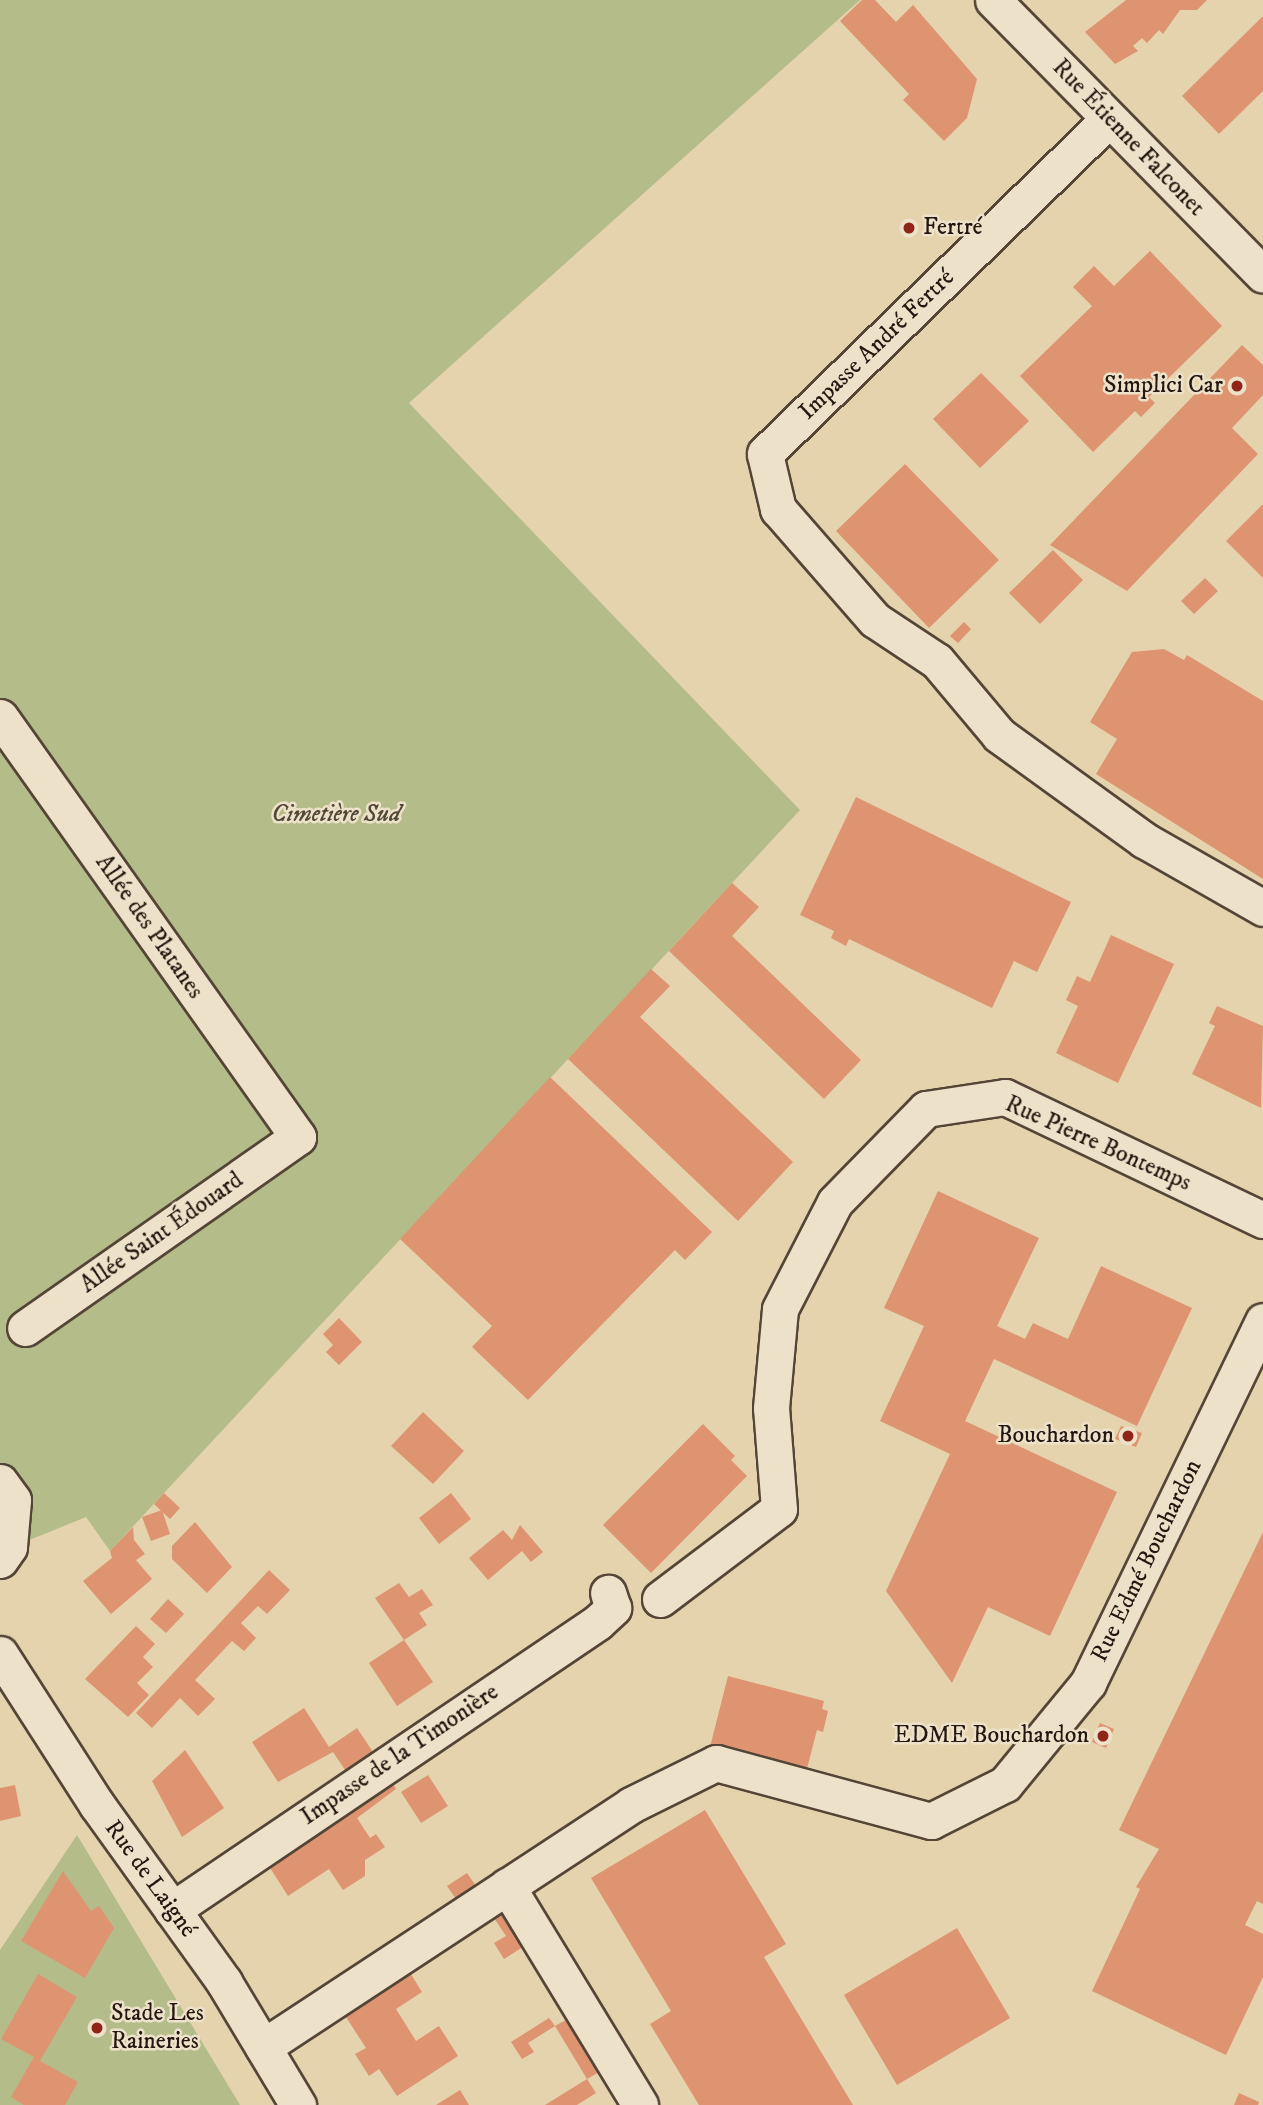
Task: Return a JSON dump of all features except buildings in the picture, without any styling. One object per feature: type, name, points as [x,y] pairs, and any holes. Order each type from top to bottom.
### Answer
[{"type":"street","name":"Rue Étienne Falconet","points":[[993,0],[1263,275]]},
{"type":"street","name":"Impasse André Fertré","points":[[1110,120],[765,454],[778,509],[875,620],[937,661],[999,735],[1144,840],[1263,908]]},
{"type":"street","name":"Allée des Platanes","points":[[0,717],[298,1137]]},
{"type":"street","name":"Rue Pierre Bontemps","points":[[660,1599],[779,1509],[771,1408],[780,1309],[835,1202],[926,1109],[1005,1097],[1263,1220]]},
{"type":"street","name":"Allée Saint Édouard","points":[[25,1328],[298,1137]]},
{"type":"street","name":"Rue Edmé Bouchardon","points":[[508,1886],[631,1805],[716,1763],[931,1821],[1005,1784],[1088,1683],[1263,1321]]},
{"type":"street","points":[[0,1482],[13,1500],[9,1547],[0,1560]]},
{"type":"street","name":"Impasse de la Timonière","points":[[172,1910],[598,1622],[613,1608],[608,1593]]},
{"type":"street","name":"Rue de Laigné","points":[[0,1654],[263,2047],[298,2105]]},
{"type":"street","points":[[263,2047],[508,1886],[640,2105]]},
{"type":"green space","name":"Cimetière Sud","points":[[0,0],[860,0],[409,403],[800,810],[110,1551],[86,1517],[0,1552]]},
{"type":"green space","name":"Stade Les Raineries","points":[[77,1835],[240,2105],[0,2105],[0,1950]]},
{"type":"place","name":"Fertré","points":[[909,228]]},
{"type":"place","name":"Simplici Car","points":[[1237,386]]},
{"type":"place","name":"Bouchardon","points":[[1128,1436]]},
{"type":"place","name":"EDME Bouchardon","points":[[1103,1736]]},
{"type":"place","name":"Stade Les Raineries","points":[[97,2028]]}]
